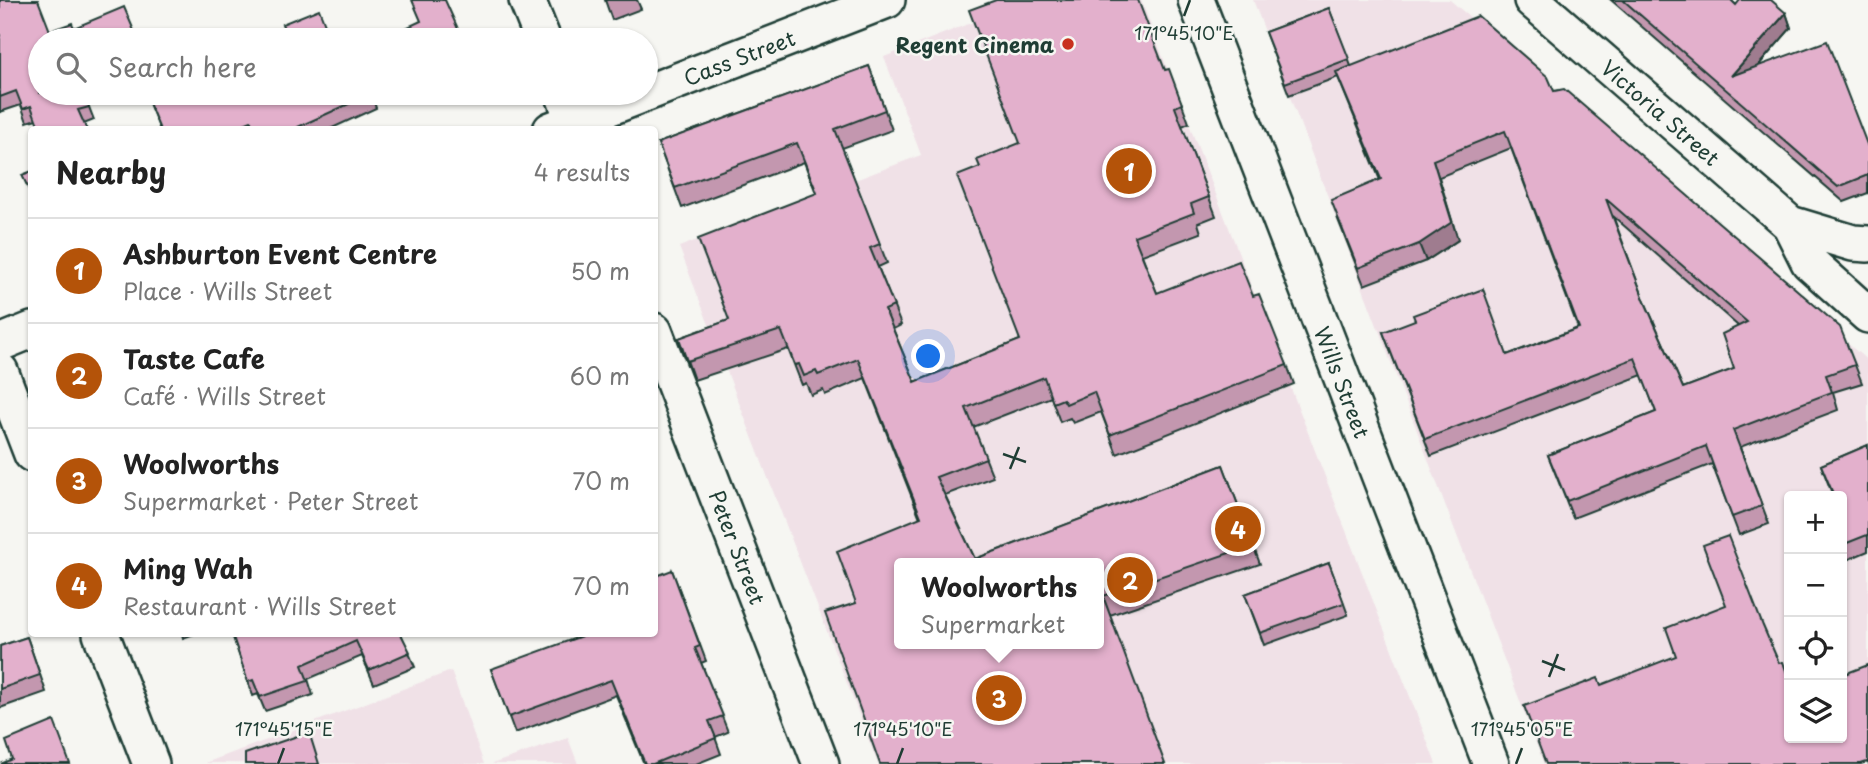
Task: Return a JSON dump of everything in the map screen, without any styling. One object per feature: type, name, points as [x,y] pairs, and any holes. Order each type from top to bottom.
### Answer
[{"type":"street","points":[[527,0],[538,28]]},
{"type":"street","name":"Cass Street","points":[[658,84],[887,0]]},
{"type":"street","name":"Wills Street","points":[[1196,0],[1491,764]]},
{"type":"street","name":"Victoria Street","points":[[1532,0],[1790,224],[1809,262],[1868,315]]},
{"type":"street","name":"Cass Street","points":[[566,118],[601,105]]},
{"type":"street","name":"Victoria Street","points":[[1790,224],[1853,243],[1868,244]]},
{"type":"street","points":[[0,342],[28,332]]},
{"type":"street","name":"Peter Street","points":[[658,341],[821,764]]},
{"type":"street","points":[[0,371],[28,444]]},
{"type":"street","points":[[102,637],[151,764]]},
{"type":"shaded area","points":[[1029,0],[1141,0],[1436,764],[878,764],[679,247],[921,155],[884,57]]},
{"type":"shaded area","points":[[1253,0],[1450,0],[1868,361],[1868,764],[1544,764]]},
{"type":"shaded area","points":[[451,671],[484,764],[205,763]]},
{"type":"shaded area","points":[[568,738],[578,764],[492,764]]},
{"type":"building","points":[[0,0],[38,0],[49,28],[28,28],[28,105],[88,105],[89,107],[78,110],[85,126],[38,126],[31,106],[23,109],[16,91],[0,97]]},
{"type":"building","points":[[412,0],[445,0],[458,28],[406,28],[421,21]]},
{"type":"building","points":[[996,0],[1138,0],[1165,70],[1169,69],[1182,104],[1175,107],[1209,197],[1191,204],[1194,213],[1134,236],[1157,293],[1239,261],[1253,296],[1259,294],[1287,365],[1110,435],[1094,392],[1066,404],[1063,399],[1053,403],[1044,377],[966,408],[986,458],[936,477],[975,558],[894,558],[894,649],[1104,649],[1104,599],[1165,764],[880,764],[825,613],[856,603],[837,551],[921,517],[858,359],[818,375],[816,371],[804,376],[799,364],[795,365],[781,330],[687,361],[679,338],[729,320],[698,239],[817,193],[797,143],[675,188],[658,143],[869,66],[885,110],[835,129],[880,244],[870,248],[894,306],[885,310],[915,382],[1020,340],[957,176],[980,167],[977,160],[1020,143],[969,10]]},
{"type":"building","points":[[1623,0],[1731,0],[1736,5],[1740,0],[1771,0],[1786,13],[1731,76],[1827,41],[1868,147],[1868,175],[1838,187]]},
{"type":"building","points":[[124,7],[133,28],[74,28]]},
{"type":"building","points":[[1329,8],[1349,59],[1285,83],[1265,32]]},
{"type":"building","points":[[319,9],[326,28],[284,28],[282,24]]},
{"type":"building","points":[[1478,16],[1548,77],[1554,91],[1564,89],[1840,327],[1855,365],[1826,375],[1832,392],[1733,430],[1762,506],[1732,517],[1706,446],[1567,501],[1548,455],[1656,412],[1635,358],[1425,439],[1383,332],[1415,320],[1413,315],[1483,289],[1507,355],[1579,328],[1505,131],[1433,160],[1452,222],[1419,244],[1358,268],[1331,200],[1381,179],[1336,72]],"holes":[[[1606,199],[1747,322],[1722,334],[1734,369],[1683,388],[1645,302]]]},
{"type":"building","points":[[72,23],[74,28],[58,28]]},
{"type":"building","points":[[150,105],[347,105],[300,126],[253,126],[251,121],[239,126],[158,126]]},
{"type":"building","points":[[28,173],[28,188],[22,175]]},
{"type":"building","points":[[1868,445],[1868,537],[1867,535],[1847,543],[1847,491],[1832,491],[1821,465]]},
{"type":"building","points":[[1223,465],[1253,545],[1104,596],[1104,558],[978,558]]},
{"type":"building","points":[[1728,536],[1779,663],[1783,662],[1784,743],[1847,743],[1847,673],[1868,665],[1868,764],[1546,764],[1524,706],[1598,678],[1601,685],[1676,656],[1666,628],[1726,605],[1703,545]]},
{"type":"building","points":[[1329,563],[1344,603],[1260,633],[1245,594]]},
{"type":"building","points":[[672,570],[700,646],[695,648],[723,716],[709,721],[716,738],[653,764],[645,764],[611,680],[509,717],[491,669],[579,637],[658,637],[658,575]]},
{"type":"building","points":[[27,637],[40,675],[0,689],[0,646]]},
{"type":"building","points":[[233,637],[402,637],[410,652],[369,670],[356,641],[302,665],[308,681],[260,697],[253,680],[248,682]]},
{"type":"building","points":[[54,721],[70,764],[1,764],[12,759],[6,741]]},
{"type":"building","points":[[309,732],[319,764],[245,764],[245,754]]},
{"type":"place","name":"Regent Cinema","points":[[1068,44]]},
{"type":"place","name":"Ashburton Event Centre","points":[[1129,171]]},
{"type":"place","name":"Ming Wah","points":[[1238,529]]},
{"type":"place","name":"Taste Cafe","points":[[1130,580]]},
{"type":"place","name":"Woolworths","points":[[999,698]]}]
